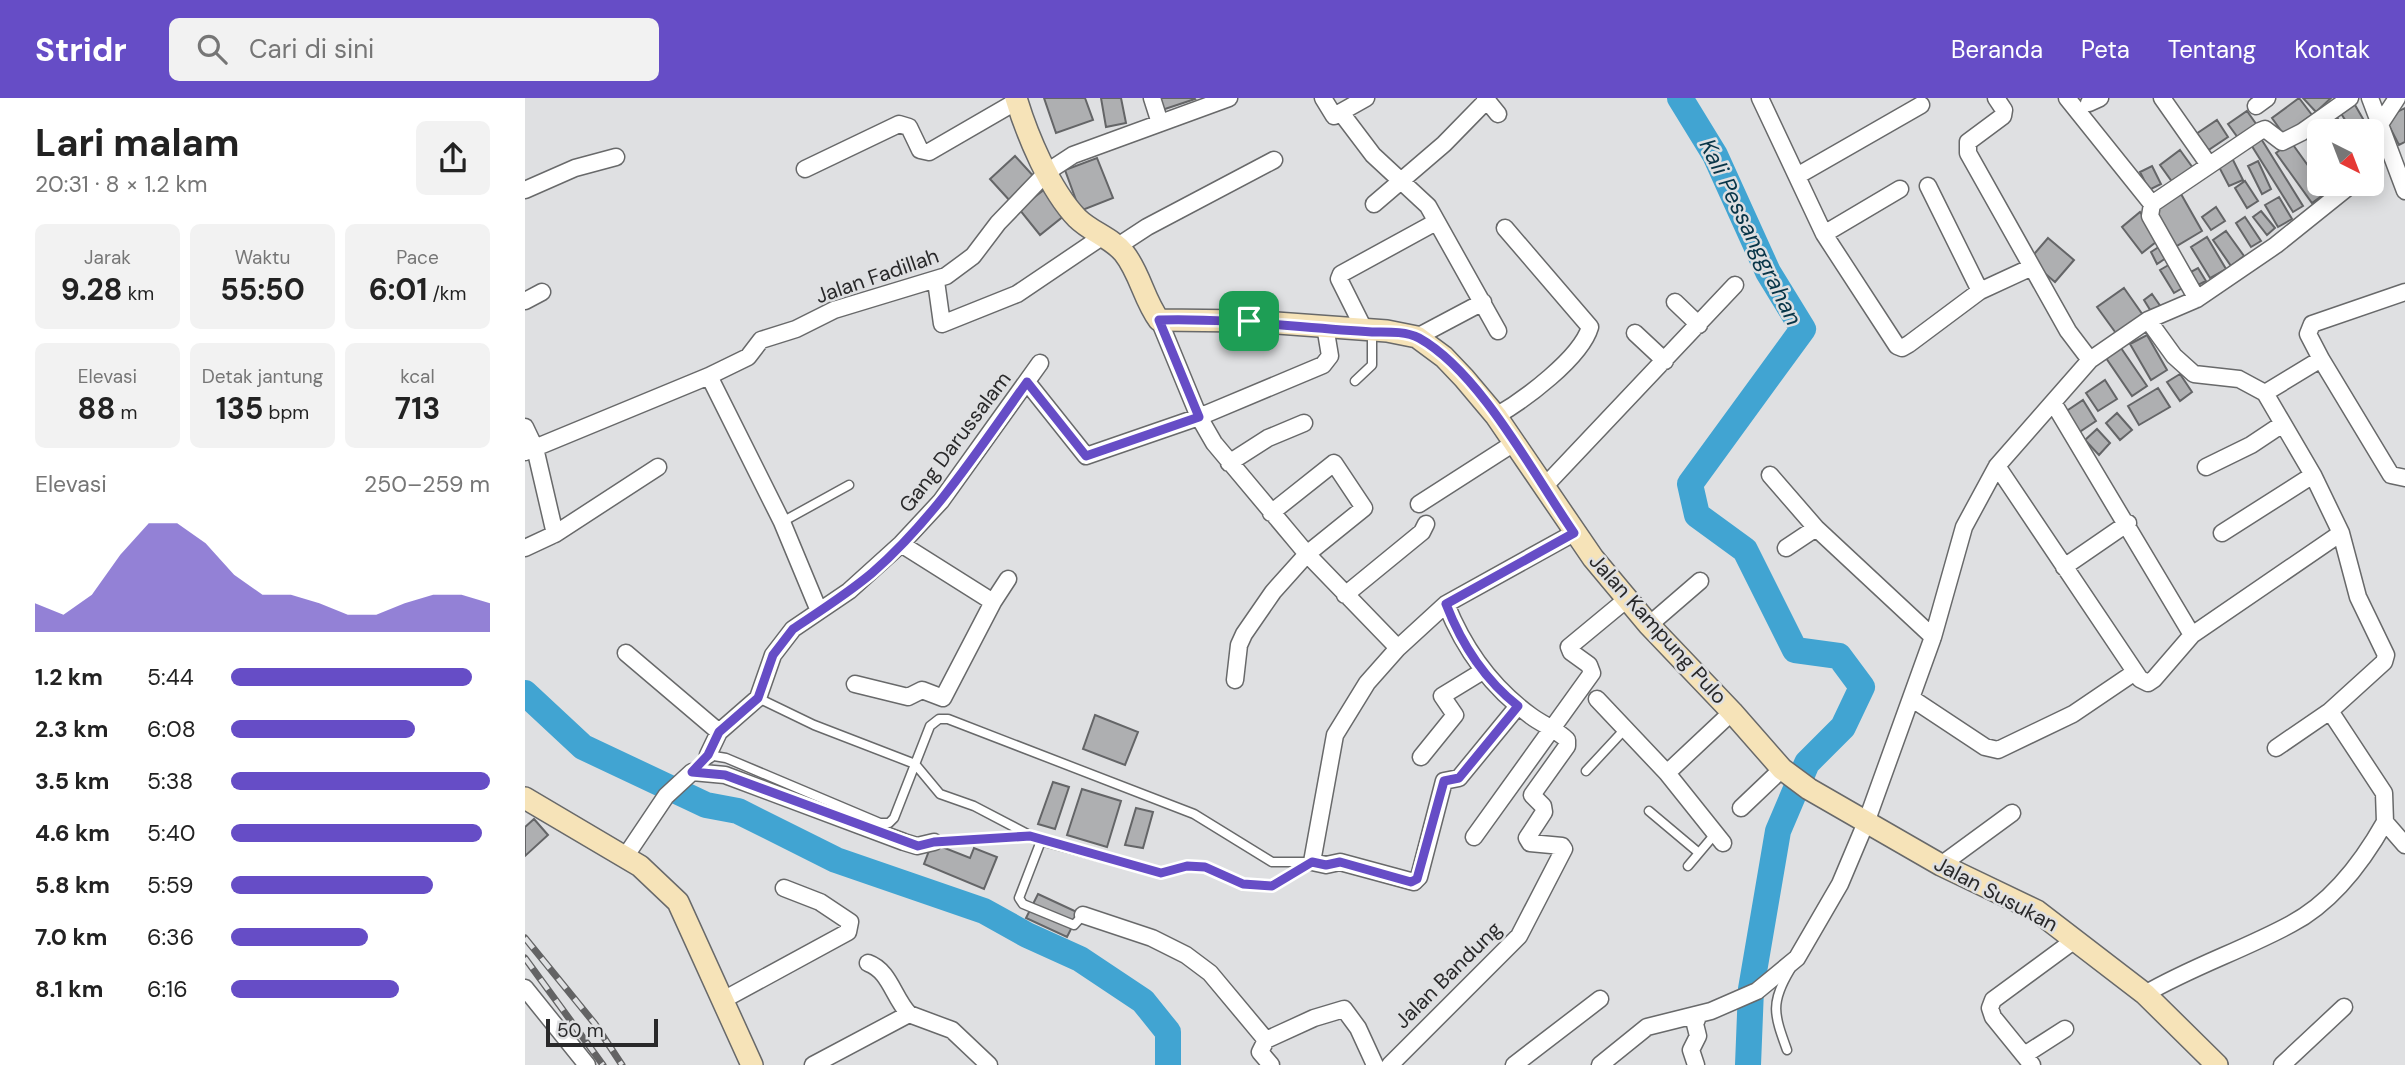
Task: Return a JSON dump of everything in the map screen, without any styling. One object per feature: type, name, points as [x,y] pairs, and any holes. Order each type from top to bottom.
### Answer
[{"type":"street","points":[[1152,98],[1160,123]]},
{"type":"street","name":"Jalan Fadillah","points":[[709,376],[748,357],[764,339],[796,330],[846,305],[936,281],[964,265],[998,223],[1047,172],[1073,155],[1229,98]]},
{"type":"street","points":[[1323,98],[1332,116],[1342,114],[1366,98]]},
{"type":"street","points":[[1760,98],[1824,234],[1892,340],[1902,348],[1980,291],[2032,267]]},
{"type":"street","points":[[1996,98],[2004,110],[2003,116],[1968,142],[1967,147],[2032,267],[2069,331],[2090,360]]},
{"type":"street","points":[[2067,98],[2153,204]]},
{"type":"street","points":[[2162,98],[2209,165]]},
{"type":"street","points":[[2197,299],[2150,216],[2153,204],[2265,129],[2278,142],[2302,132],[2350,98]]},
{"type":"street","points":[[2370,98],[2378,119]]},
{"type":"street","points":[[2384,127],[2397,98]]},
{"type":"street","points":[[1374,204],[1444,144],[1486,99],[1498,114]]},
{"type":"street","points":[[805,169],[899,124],[909,127],[920,150],[929,152],[1016,100],[1025,130],[1047,172],[1076,217],[1111,241],[1135,270],[1199,417],[1229,463],[1307,554],[1398,648]]},
{"type":"street","points":[[1797,176],[1921,105]]},
{"type":"street","points":[[1342,114],[1373,155],[1428,206],[1498,331]]},
{"type":"street","points":[[2384,136],[2405,191]]},
{"type":"street","points":[[525,190],[575,168],[616,157]]},
{"type":"street","points":[[936,281],[942,324],[1017,294],[1111,241],[1147,227],[1274,160]]},
{"type":"street","points":[[1928,186],[1980,291]]},
{"type":"street","points":[[1824,234],[1900,188]]},
{"type":"street","points":[[1600,1065],[1647,1027],[1705,1013],[1758,991],[1797,958],[1840,884],[1867,820],[1933,637],[1964,527],[1997,466],[2090,360],[2148,320],[2197,299],[2276,246],[2337,196]]},
{"type":"street","points":[[1368,331],[1339,279],[1341,274],[1436,222]]},
{"type":"street","points":[[1496,416],[1528,394],[1574,354],[1587,338],[1590,327],[1505,228]]},
{"type":"street","points":[[1543,488],[1735,285]]},
{"type":"street","points":[[525,301],[542,292]]},
{"type":"street","points":[[2405,292],[2312,324],[2308,334],[2391,475],[2405,478]]},
{"type":"street","points":[[1417,337],[1483,302]]},
{"type":"street","points":[[1675,302],[1699,325]]},
{"type":"street","name":"Jalan Kampung Pulo","points":[[1159,320],[1249,321],[1325,326],[1417,337],[1444,356],[1496,416],[1574,533],[1649,625],[1733,712],[1785,773]]},
{"type":"street","points":[[2148,320],[2174,356],[2194,374],[2239,379],[2265,393],[2281,425],[2313,475],[2341,533],[2358,597],[2386,655],[2384,662],[2330,711],[2276,748]]},
{"type":"street","points":[[1027,382],[1086,456],[1199,417],[1328,362],[1330,356],[1325,326]]},
{"type":"street","points":[[1635,333],[1665,361]]},
{"type":"street","points":[[2265,393],[2321,359]]},
{"type":"street","name":"Gang Darussalam","points":[[708,755],[719,732],[758,698],[773,655],[782,640],[872,572],[941,501],[1039,363]]},
{"type":"street","points":[[530,450],[709,376],[782,522],[819,611]]},
{"type":"street","points":[[2054,404],[2128,523],[2192,635]]},
{"type":"street","points":[[1229,463],[1268,438],[1304,423]]},
{"type":"street","points":[[2206,467],[2251,445],[2281,425]]},
{"type":"street","points":[[525,427],[555,534]]},
{"type":"street","points":[[1419,504],[1514,443]]},
{"type":"street","points":[[1235,680],[1244,634],[1273,592],[1307,554],[1364,508],[1336,465],[1331,463],[1271,513]]},
{"type":"street","points":[[1997,466],[2135,673],[2144,681],[2150,682],[2192,635],[2341,533]]},
{"type":"street","points":[[525,548],[555,534],[658,467]]},
{"type":"street","points":[[1770,475],[1816,528],[1933,637]]},
{"type":"street","points":[[2222,533],[2313,475]]},
{"type":"street","points":[[2064,568],[2128,523]]},
{"type":"street","points":[[1345,595],[1422,532],[1426,524]]},
{"type":"street","points":[[1786,548],[1816,528]]},
{"type":"street","points":[[1518,706],[1459,778],[1444,781],[1417,879],[1411,882],[1340,862],[1326,865],[1312,862],[1335,735],[1367,683],[1398,648],[1446,604],[1574,533]]},
{"type":"street","points":[[901,544],[993,602]]},
{"type":"street","points":[[855,684],[908,697],[922,690],[943,698],[993,602],[1008,579]]},
{"type":"street","points":[[1649,625],[1700,581]]},
{"type":"street","points":[[1474,837],[1508,786],[1555,728],[1592,673],[1589,665],[1571,652],[1569,647],[1627,598]]},
{"type":"street","points":[[1446,604],[1457,631],[1483,671],[1534,719],[1555,728]]},
{"type":"street","points":[[627,653],[719,732]]},
{"type":"street","points":[[1421,757],[1455,715],[1443,695],[1483,671]]},
{"type":"street","points":[[1911,698],[1985,747],[1998,750],[2073,714],[2135,673]]},
{"type":"street","points":[[1597,699],[1667,773],[1719,838]]},
{"type":"street","points":[[2145,994],[2175,976],[2204,966],[2291,924],[2323,901],[2367,853],[2385,822],[2384,793],[2330,711]]},
{"type":"street","points":[[1667,773],[1733,712]]},
{"type":"street","name":"Jalan Bandung","points":[[1390,1065],[1519,936],[1564,851],[1562,846],[1530,843],[1527,838],[1544,809],[1532,795],[1569,743],[1555,728]]},
{"type":"street","points":[[1741,808],[1785,773]]},
{"type":"street","name":"Jalan Susukan","points":[[1785,773],[1941,865],[2037,911],[2145,994],[2217,1065]]},
{"type":"street","points":[[625,856],[666,796],[689,774],[725,775],[904,842],[918,846],[934,842]]},
{"type":"street","points":[[525,798],[625,856],[666,888],[678,902],[752,1065]]},
{"type":"street","points":[[1941,865],[2012,813]]},
{"type":"street","points":[[2385,822],[2405,845]]},
{"type":"street","points":[[723,1000],[848,932],[850,922],[820,902],[784,888]]},
{"type":"street","points":[[1083,915],[1152,938],[1187,955],[1210,974],[1266,1040]]},
{"type":"street","points":[[2065,1029],[2029,1060],[1993,1017],[1990,1008],[1993,1000],[2076,939]]},
{"type":"street","points":[[868,963],[881,969],[898,1003],[909,1014],[952,1030],[989,1065]]},
{"type":"street","points":[[525,988],[587,1065]]},
{"type":"street","points":[[1514,1065],[1600,999]]},
{"type":"street","points":[[2282,1065],[2344,1007]]},
{"type":"street","points":[[1271,1065],[1260,1052],[1266,1040],[1314,1018],[1344,1009],[1358,1028],[1375,1065]]},
{"type":"street","points":[[1696,1065],[1691,1050],[1698,1036],[1695,1024],[1705,1013]]},
{"type":"street","points":[[813,1065],[909,1014]]},
{"type":"lane","points":[[1355,381],[1372,365],[1368,331]]},
{"type":"lane","points":[[782,522],[849,485]]},
{"type":"lane","points":[[758,698],[814,725],[915,764],[940,794],[974,806],[1041,841],[1161,873],[1187,866],[1205,867],[1243,884],[1272,886],[1312,862]]},
{"type":"lane","points":[[689,774],[708,755],[726,758],[880,823],[889,823],[894,818],[930,726],[940,719],[949,719],[1193,814],[1272,862],[1312,862]]},
{"type":"lane","points":[[1587,771],[1625,729]]},
{"type":"lane","points":[[1649,811],[1699,853]]},
{"type":"lane","points":[[934,842],[1030,836]]},
{"type":"lane","points":[[1688,866],[1699,853],[1719,838]]},
{"type":"lane","points":[[1041,841],[1019,898],[1023,904],[1074,925],[1083,915]]},
{"type":"lane","points":[[1787,1050],[1776,1020],[1775,1004],[1777,992],[1797,958]]},
{"type":"building","points":[[1044,98],[1085,98],[1093,120],[1056,133]]},
{"type":"building","points":[[1101,98],[1121,98],[1126,123],[1106,127]]},
{"type":"building","points":[[1158,98],[1194,98],[1195,99],[1162,110]]},
{"type":"building","points":[[2299,98],[2312,115],[2284,135],[2272,118]]},
{"type":"building","points":[[2303,98],[2331,98],[2316,112]]},
{"type":"building","points":[[2351,98],[2363,119],[2344,119],[2337,107]]},
{"type":"building","points":[[2405,108],[2405,142],[2399,145],[2385,118]]},
{"type":"building","points":[[2247,111],[2259,128],[2241,142],[2228,124]]},
{"type":"building","points":[[2217,120],[2228,137],[2207,151],[2196,134]]},
{"type":"building","points":[[2260,137],[2303,206],[2293,212],[2250,143]]},
{"type":"building","points":[[2291,142],[2307,164],[2307,196],[2322,196],[2312,203],[2276,153]]},
{"type":"building","points":[[2180,150],[2193,168],[2173,183],[2160,165]]},
{"type":"building","points":[[1015,156],[1036,179],[1011,202],[990,179]]},
{"type":"building","points":[[1097,158],[1113,198],[1080,211],[1065,170]]},
{"type":"building","points":[[2232,158],[2243,180],[2229,186],[2218,165]]},
{"type":"building","points":[[2258,161],[2271,189],[2262,194],[2248,166]]},
{"type":"building","points":[[2152,166],[2161,184],[2149,190],[2140,172]]},
{"type":"building","points":[[2245,181],[2258,201],[2247,208],[2235,188]]},
{"type":"building","points":[[1045,189],[1065,215],[1040,235],[1019,209]]},
{"type":"building","points":[[2181,194],[2202,231],[2175,247],[2154,209]]},
{"type":"building","points":[[2279,197],[2292,219],[2278,227],[2265,205]]},
{"type":"building","points":[[2216,207],[2225,221],[2211,230],[2202,217]]},
{"type":"building","points":[[2261,211],[2275,228],[2267,235],[2253,217]]},
{"type":"building","points":[[2140,212],[2161,238],[2142,253],[2122,227]]},
{"type":"building","points":[[2245,217],[2261,241],[2251,247],[2236,223]]},
{"type":"building","points":[[2226,231],[2244,256],[2231,266],[2213,240]]},
{"type":"building","points":[[2207,237],[2226,269],[2210,278],[2191,247]]},
{"type":"building","points":[[2048,238],[2074,260],[2055,282],[2029,260]]},
{"type":"building","points":[[2162,245],[2169,256],[2157,264],[2151,252]]},
{"type":"building","points":[[2172,263],[2186,286],[2174,293],[2160,270]]},
{"type":"building","points":[[2198,268],[2206,281],[2194,287],[2187,274]]},
{"type":"building","points":[[2124,288],[2145,318],[2118,336],[2097,307]]},
{"type":"building","points":[[2152,294],[2161,307],[2152,313],[2144,300]]},
{"type":"building","points":[[2147,335],[2167,370],[2151,380],[2130,344]]},
{"type":"building","points":[[2121,348],[2147,386],[2132,396],[2106,358]]},
{"type":"building","points":[[2180,374],[2192,392],[2180,401],[2167,382]]},
{"type":"building","points":[[2105,380],[2117,399],[2098,411],[2086,393]]},
{"type":"building","points":[[2158,388],[2170,407],[2139,425],[2128,406]]},
{"type":"building","points":[[2083,400],[2096,421],[2078,433],[2065,412]]},
{"type":"building","points":[[2117,413],[2132,430],[2120,440],[2106,423]]},
{"type":"building","points":[[2097,429],[2110,443],[2099,455],[2085,440]]},
{"type":"building","points":[[1095,715],[1138,732],[1125,765],[1083,749]]},
{"type":"building","points":[[1053,782],[1069,787],[1055,829],[1038,824]]},
{"type":"building","points":[[1082,789],[1121,801],[1107,847],[1067,835]]},
{"type":"building","points":[[1136,808],[1153,812],[1143,848],[1125,845]]},
{"type":"building","points":[[534,819],[548,835],[525,856],[525,827]]},
{"type":"building","points":[[932,843],[970,858],[974,848],[997,857],[984,889],[924,864]]},
{"type":"building","points":[[1038,894],[1079,913],[1067,937],[1026,918]]},
{"type":"waterway","name":"Kali Pessanggrahan","points":[[1680,98],[1715,155],[1768,272],[1803,329],[1690,484],[1697,515],[1745,550],[1795,650],[1839,656],[1862,687],[1843,727],[1807,763],[1778,831],[1751,989],[1748,1065]]},
{"type":"waterway","points":[[525,693],[583,747],[706,805],[738,811],[836,860],[984,911],[1027,935],[1080,959],[1143,1001],[1168,1032],[1168,1065]]},
{"type":"railway","points":[[525,938],[595,1024],[622,1065]]},
{"type":"railway","points":[[525,958],[603,1065]]},
{"type":"route","points":[[1159,320],[1249,321],[1387,331],[1417,337],[1444,356],[1496,416],[1574,533],[1446,604],[1457,631],[1483,671],[1518,706],[1459,778],[1448,778],[1444,781],[1417,879],[1411,882],[1340,862],[1326,865],[1312,862],[1272,886],[1243,884],[1205,867],[1187,866],[1161,873],[1030,836],[934,842],[918,846],[725,775],[692,772],[708,755],[719,732],[758,698],[773,655],[782,640],[793,629],[849,591],[901,544],[941,501],[1027,382],[1080,452],[1086,456],[1199,417],[1159,320]]}]
